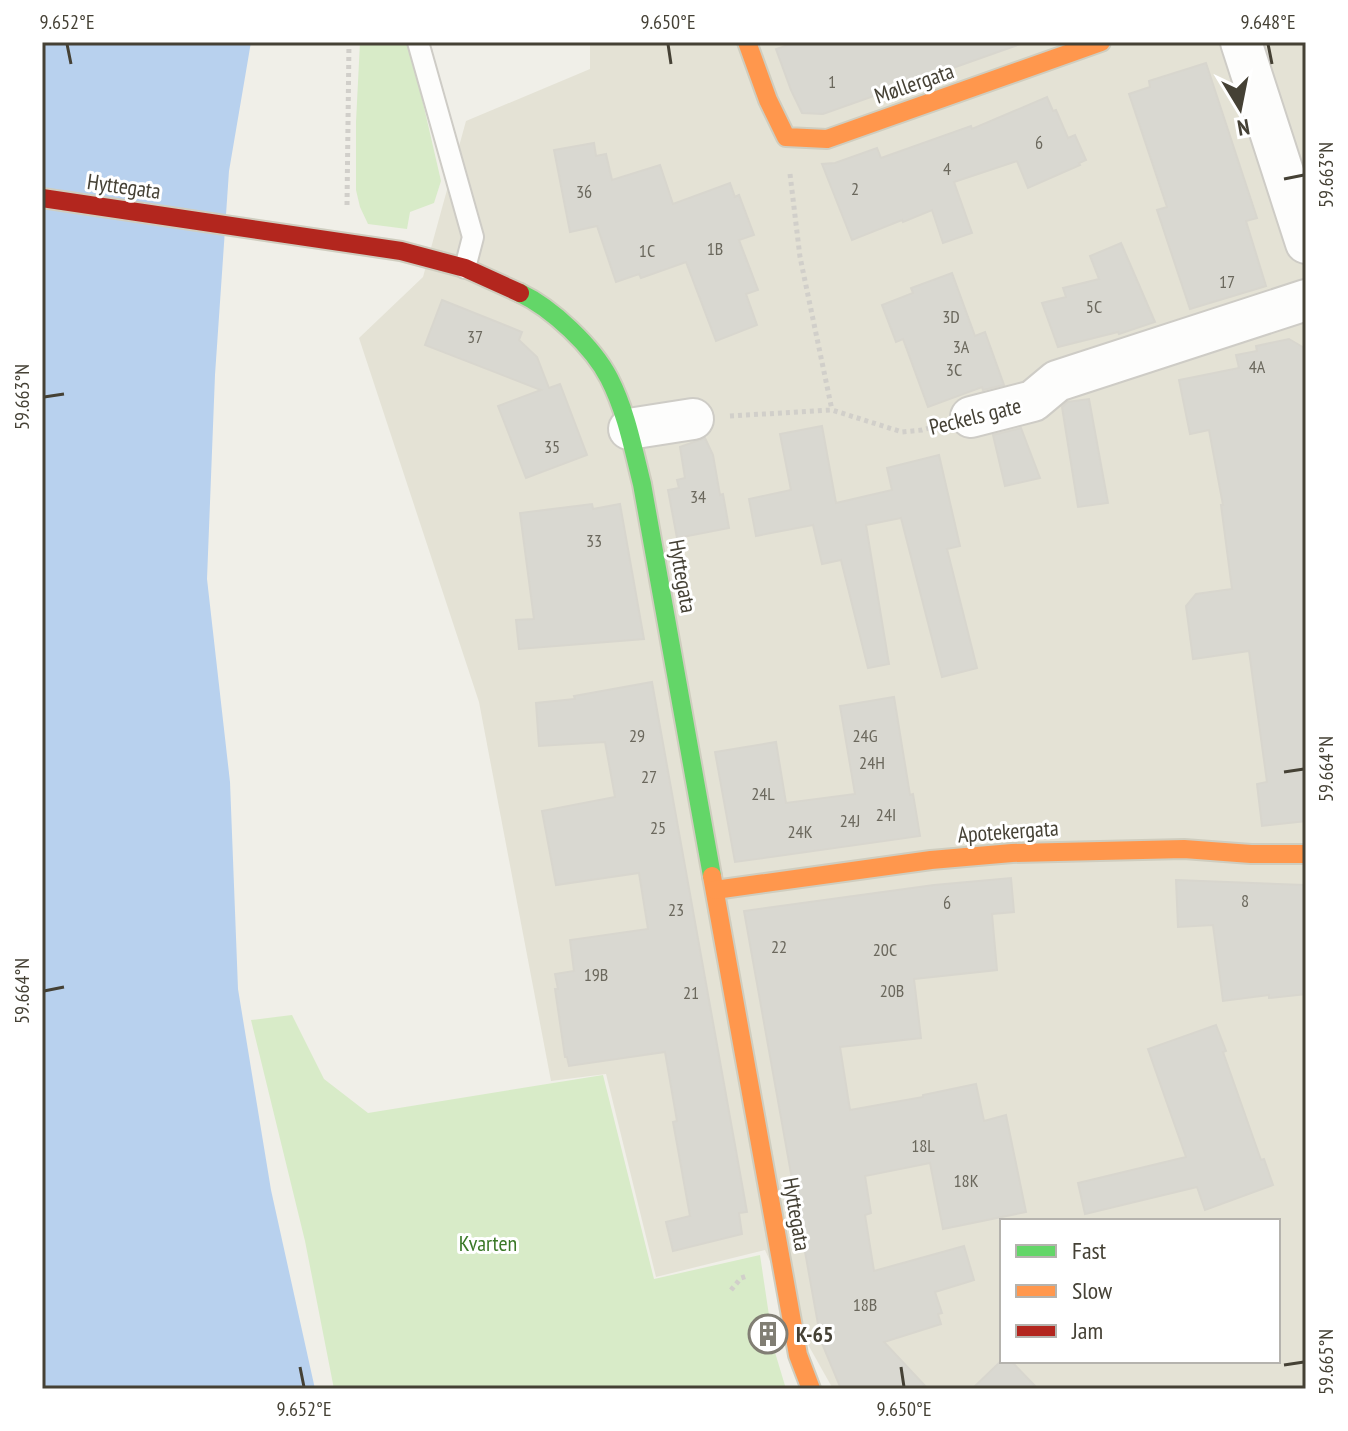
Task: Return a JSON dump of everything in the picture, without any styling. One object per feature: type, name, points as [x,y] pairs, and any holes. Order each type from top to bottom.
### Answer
[{"type":"street","points":[[747,42],[768,100],[786,137]]},
{"type":"street","name":"Møllergata","points":[[786,137],[827,139],[1101,42]]},
{"type":"street","points":[[1241,42],[1306,243]]},
{"type":"street","name":"Hyttegata","points":[[42,198],[401,251],[465,268],[537,301],[577,335],[608,376],[629,429],[642,484],[798,1355],[811,1389]]},
{"type":"street","name":"Peckels gate","points":[[971,417],[1033,401],[1057,381],[1306,300]]},
{"type":"street","points":[[629,429],[693,419]]},
{"type":"street","name":"Apotekergata","points":[[715,890],[931,860],[1012,853],[1184,849],[1306,854]]},
{"type":"lane","points":[[418,42],[473,237],[465,268]]},
{"type":"path","points":[[343,242],[347,211],[349,42]]},
{"type":"path","points":[[786,137],[800,257],[832,410]]},
{"type":"path","name":"Peckels gate","points":[[693,419],[832,410],[902,432],[971,417]]},
{"type":"shaded area","points":[[590,42],[1306,42],[1306,1389],[833,1389],[806,1341],[765,1250],[656,1277],[606,1074],[551,1081],[479,702],[359,338],[423,277],[466,121],[590,69]]},
{"type":"green space","points":[[360,42],[409,42],[441,181],[434,203],[410,212],[407,229],[368,224],[360,207],[356,190],[356,122]]},
{"type":"green space","name":"Kvarten","points":[[292,1015],[324,1079],[368,1113],[603,1075],[654,1279],[760,1255],[774,1349],[786,1389],[334,1389],[305,1241],[251,1020]]},
{"type":"water","points":[[42,42],[251,42],[229,171],[215,375],[207,579],[230,782],[238,989],[271,1190],[315,1389],[42,1389]]},
{"type":"building","points":[[797,42],[1026,42],[823,114],[802,113],[776,49]]},
{"type":"building","points":[[1206,63],[1257,218],[1246,221],[1266,286],[1190,309],[1157,210],[1167,207],[1129,94],[1150,87],[1149,81]]},
{"type":"building","points":[[1047,97],[1068,138],[1075,135],[1086,160],[1080,165],[1028,188],[1017,161],[954,182],[972,233],[943,243],[932,210],[852,240],[822,164],[835,163],[877,148],[881,158],[971,126],[972,129]]},
{"type":"building","points":[[594,143],[596,156],[606,154],[612,180],[660,165],[673,204],[730,183],[735,197],[739,195],[754,235],[739,240],[758,290],[746,294],[757,325],[716,341],[686,262],[641,278],[639,274],[616,282],[597,226],[570,232],[554,150]]},
{"type":"building","points":[[1121,243],[1155,322],[1119,334],[1058,347],[1042,303],[1066,297],[1063,288],[1099,279],[1090,256]]},
{"type":"building","points":[[952,273],[975,336],[985,332],[1004,385],[983,390],[982,387],[928,407],[903,339],[896,342],[882,305],[913,293],[911,288]]},
{"type":"building","points":[[442,300],[522,332],[519,340],[537,357],[549,388],[560,384],[587,455],[526,478],[498,406],[541,390],[425,345]]},
{"type":"building","points":[[1289,339],[1306,349],[1306,821],[1262,826],[1257,784],[1267,782],[1249,651],[1193,659],[1186,606],[1196,594],[1232,589],[1223,505],[1209,430],[1190,434],[1179,380],[1239,368],[1236,355],[1257,351],[1256,346]]},
{"type":"building","points":[[1089,399],[1108,503],[1078,507],[1062,407],[1067,402]]},
{"type":"building","points":[[822,426],[836,503],[892,490],[887,468],[939,455],[960,546],[947,549],[977,668],[942,677],[901,518],[866,525],[889,664],[868,668],[841,560],[822,564],[813,525],[756,536],[749,499],[791,490],[780,434]]},
{"type":"building","points":[[1021,428],[1040,478],[1005,486],[993,435]]},
{"type":"building","points":[[705,438],[713,455],[729,528],[677,538],[668,490],[679,488],[677,480],[685,478],[680,447]]},
{"type":"building","points":[[592,504],[593,509],[620,504],[644,639],[519,649],[516,620],[534,619],[520,513]]},
{"type":"building","points":[[652,682],[747,1212],[739,1213],[742,1234],[673,1251],[666,1222],[690,1216],[673,1122],[677,1121],[665,1052],[569,1066],[555,989],[558,989],[555,974],[574,971],[570,940],[648,929],[639,873],[556,885],[542,811],[615,797],[605,742],[539,746],[536,703],[575,699],[574,696]]},
{"type":"building","points":[[894,697],[920,836],[735,862],[715,752],[776,742],[786,803],[855,794],[840,706]]},
{"type":"building","points":[[1011,878],[1014,912],[992,914],[997,970],[914,979],[921,1038],[840,1047],[850,1110],[976,1084],[984,1121],[1006,1115],[1026,1212],[943,1229],[930,1163],[865,1176],[871,1213],[865,1215],[874,1271],[964,1246],[974,1280],[935,1292],[942,1313],[938,1314],[941,1324],[884,1342],[928,1389],[841,1389],[821,1341],[744,911],[934,885]]},
{"type":"building","points":[[1176,880],[1305,885],[1306,994],[1223,1001],[1213,925],[1178,927]]},
{"type":"building","points":[[1216,1025],[1261,1160],[1264,1159],[1273,1185],[1205,1210],[1197,1187],[1085,1214],[1078,1183],[1186,1157],[1148,1049]]},
{"type":"building","points":[[1000,1362],[1013,1363],[1038,1389],[972,1389]]},
{"type":"traffic: fast","points":[[520,293],[558,318],[582,341],[609,378],[625,417],[642,484],[712,876]]},
{"type":"traffic: slow","points":[[747,42],[768,100],[786,137],[827,139],[1101,42]]},
{"type":"traffic: slow","points":[[715,890],[931,860],[1012,853],[1184,849],[1306,854]]},
{"type":"traffic: slow","points":[[712,876],[798,1355],[811,1389]]},
{"type":"traffic: jam","points":[[42,198],[401,251],[465,268],[520,293]]},
{"type":"place","name":"K-65","points":[[768,1334]]}]
